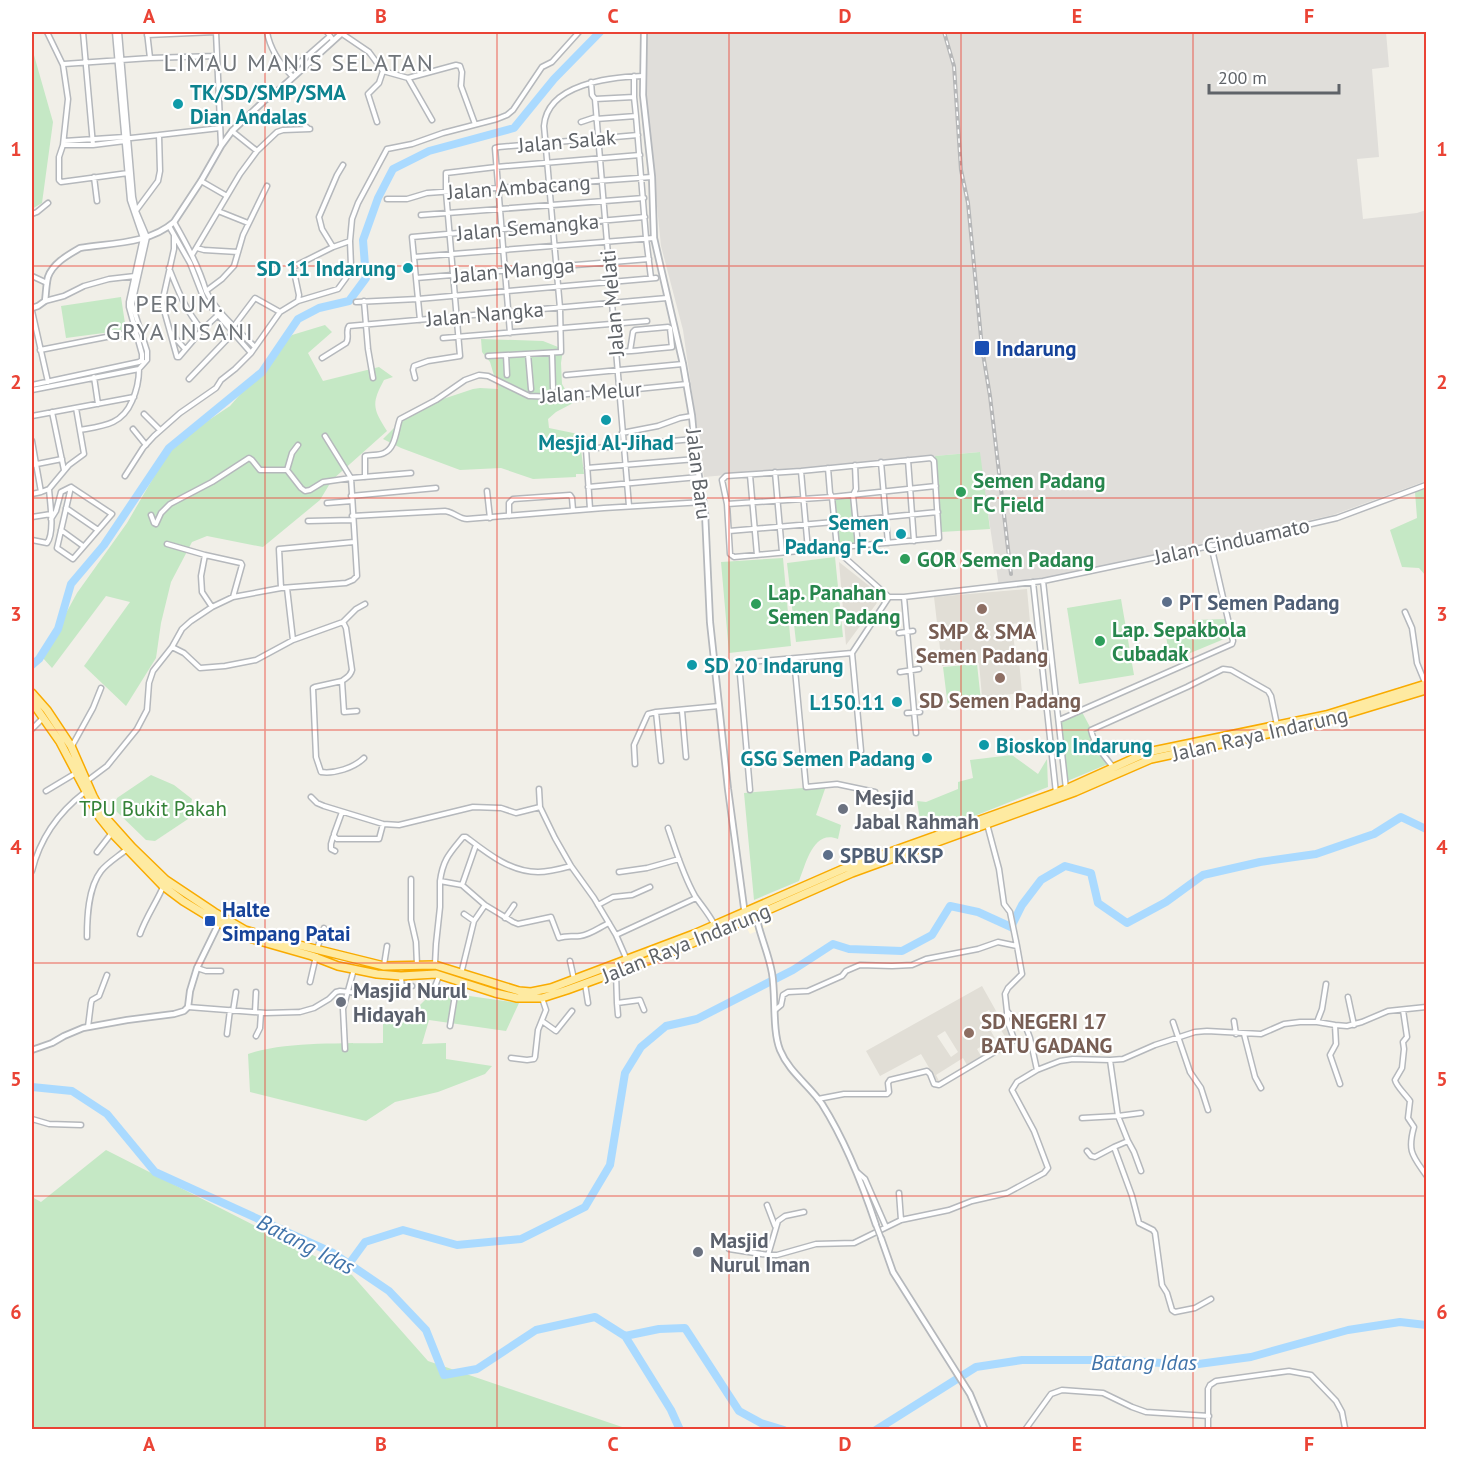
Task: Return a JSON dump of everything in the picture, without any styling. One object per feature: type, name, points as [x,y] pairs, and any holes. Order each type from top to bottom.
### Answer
[{"type":"highway","name":"Jalan Raya Indarung","points":[[32,702],[53,724],[100,818],[164,886],[245,930],[316,954],[338,966],[377,974],[440,975],[517,998],[542,998],[695,942],[843,869],[1066,792],[1151,759],[1277,725],[1326,715],[1426,684]]},
{"type":"highway","name":"Jalan Raya Indarung","points":[[1066,792],[1111,764],[1148,752],[1207,744],[1330,720],[1426,690]]},
{"type":"highway","name":"Jalan Raya Indarung","points":[[32,693],[71,746],[101,811],[116,830],[185,898],[219,923],[256,940],[316,954],[384,966],[435,965],[519,992],[550,988],[1056,795]]},
{"type":"street","points":[[47,32],[63,64],[68,99],[58,178],[60,181],[129,172]]},
{"type":"street","points":[[83,32],[93,142]]},
{"type":"street","points":[[81,430],[117,421],[126,413],[134,397],[139,369],[148,356],[129,307],[145,237],[130,200],[128,139],[117,32]]},
{"type":"street","points":[[150,58],[147,33],[216,32],[221,146]]},
{"type":"street","points":[[267,32],[282,65],[293,77]]},
{"type":"street","points":[[327,32],[332,38]]},
{"type":"street","points":[[289,72],[342,32],[369,52],[383,71],[408,78],[456,65],[460,66],[461,87],[475,124]]},
{"type":"street","points":[[125,476],[146,445],[160,430],[216,388],[221,380],[251,354],[280,312],[298,301],[338,289],[351,266],[352,219],[387,149],[412,144],[475,124],[498,120],[510,113],[542,67],[552,62],[579,32]]},
{"type":"street","name":"Jalan Baru","points":[[644,32],[643,95],[652,177],[654,238],[683,364],[692,416],[693,439],[706,521],[710,622],[728,789],[751,913]]},
{"type":"street","points":[[45,301],[48,277],[52,270],[59,262],[80,248],[145,237],[172,224],[232,131],[293,77],[332,38]]},
{"type":"street","points":[[63,64],[216,56]]},
{"type":"street","points":[[377,122],[368,94],[379,83],[383,71]]},
{"type":"street","points":[[356,302],[418,299],[654,278],[646,238],[638,155],[634,76]]},
{"type":"street","points":[[488,356],[561,352],[560,308],[544,126],[544,119],[548,111],[554,102],[582,85],[601,80],[643,76]]},
{"type":"street","points":[[408,78],[432,120]]},
{"type":"street","name":"Jalan Melati","points":[[591,82],[592,95],[595,99],[629,506]]},
{"type":"street","points":[[595,99],[634,97]]},
{"type":"street","points":[[192,255],[240,174],[257,151],[277,132],[310,129],[292,115]]},
{"type":"street","points":[[581,122],[596,118],[636,116]]},
{"type":"street","points":[[64,143],[128,139],[220,128]]},
{"type":"street","points":[[232,131],[257,151]]},
{"type":"street","points":[[135,212],[159,181],[159,135]]},
{"type":"street","name":"Jalan Salak","points":[[496,167],[496,147],[637,135]]},
{"type":"street","points":[[415,378],[414,366],[428,361],[460,357],[445,174],[496,167],[638,155]]},
{"type":"street","points":[[333,248],[322,229],[319,218],[337,175],[344,165]]},
{"type":"street","points":[[496,167],[510,333]]},
{"type":"street","points":[[94,177],[97,201]]},
{"type":"street","name":"Jalan Ambacang","points":[[387,199],[407,199],[422,194],[446,192],[652,177]]},
{"type":"street","points":[[201,181],[227,196]]},
{"type":"street","points":[[206,291],[231,270],[249,223],[267,186]]},
{"type":"street","points":[[421,215],[643,198]]},
{"type":"street","points":[[32,214],[48,203]]},
{"type":"street","points":[[218,211],[249,223]]},
{"type":"street","name":"Jalan Semangka","points":[[414,257],[412,237],[645,217]]},
{"type":"street","points":[[172,224],[174,249],[162,303],[177,357],[218,315]]},
{"type":"street","points":[[172,224],[192,255],[213,303],[255,347]]},
{"type":"street","points":[[174,234],[190,263],[204,298],[251,354]]},
{"type":"street","points":[[420,320],[414,257],[654,238]]},
{"type":"street","points":[[298,301],[299,295],[293,267],[350,241]]},
{"type":"street","points":[[197,248],[238,252]]},
{"type":"street","name":"Jalan Mangga","points":[[416,278],[649,259]]},
{"type":"street","points":[[169,267],[184,306],[202,330]]},
{"type":"street","points":[[32,276],[48,283]]},
{"type":"street","points":[[48,384],[32,309],[45,301],[64,296],[84,286],[109,279],[137,276]]},
{"type":"street","points":[[234,326],[257,297],[280,312]]},
{"type":"street","name":"Jalan Nangka","points":[[366,324],[667,298]]},
{"type":"street","points":[[364,301],[373,378]]},
{"type":"street","points":[[443,338],[647,321]]},
{"type":"street","points":[[322,358],[346,343],[349,326],[366,324]]},
{"type":"street","points":[[616,352],[630,351],[672,348],[670,328],[635,330],[630,351]]},
{"type":"street","points":[[40,350],[138,331]]},
{"type":"street","points":[[94,375],[141,361],[138,331]]},
{"type":"street","points":[[170,332],[185,349]]},
{"type":"street","points":[[189,378],[233,333]]},
{"type":"street","points":[[552,353],[553,388]]},
{"type":"street","points":[[528,354],[531,389]]},
{"type":"street","points":[[506,355],[507,375]]},
{"type":"street","points":[[566,375],[683,364]]},
{"type":"street","points":[[32,385],[139,369]]},
{"type":"street","points":[[94,375],[98,404]]},
{"type":"street","name":"Jalan Melur","points":[[365,477],[364,456],[383,454],[390,448],[400,419],[465,380],[479,375],[485,375],[529,396],[536,397],[558,397],[687,384]]},
{"type":"street","points":[[32,390],[48,384]]},
{"type":"street","points":[[32,416],[134,397]]},
{"type":"street","points":[[32,494],[49,489],[64,470],[84,453],[76,408]]},
{"type":"street","points":[[52,412],[64,470]]},
{"type":"street","points":[[144,414],[160,430]]},
{"type":"street","points":[[622,433],[692,416]]},
{"type":"street","points":[[133,429],[146,445]]},
{"type":"street","points":[[87,781],[107,766],[137,729],[147,710],[149,683],[153,671],[172,647],[182,629],[191,621],[233,597],[281,588],[346,583],[357,576],[351,478],[325,436]]},
{"type":"street","points":[[590,509],[586,449],[693,439]]},
{"type":"street","points":[[32,441],[34,465],[41,492]]},
{"type":"street","points":[[287,470],[292,453],[298,445]]},
{"type":"street","points":[[151,515],[156,524],[161,513],[170,504],[212,482],[248,458],[260,470],[287,470]]},
{"type":"street","points":[[34,465],[62,459]]},
{"type":"street","points":[[587,468],[696,459]]},
{"type":"street","points":[[933,459],[939,538],[757,555],[732,556],[730,554],[727,504],[722,480],[726,476],[908,460],[933,459]]},
{"type":"street","points":[[908,460],[914,541]]},
{"type":"street","points":[[881,462],[888,543]]},
{"type":"street","points":[[855,465],[856,489],[853,495],[858,546]]},
{"type":"street","points":[[828,468],[834,522],[843,556],[889,597],[852,653],[861,751]]},
{"type":"street","points":[[287,470],[305,491],[323,482],[411,473]]},
{"type":"street","points":[[801,471],[808,550]]},
{"type":"street","points":[[775,472],[782,553]]},
{"type":"street","points":[[750,475],[757,555]]},
{"type":"street","points":[[588,487],[699,477]]},
{"type":"street","name":"Jalan Cinduamato","points":[[889,597],[1043,581],[1337,518],[1426,485]]},
{"type":"street","points":[[727,504],[832,497],[936,486]]},
{"type":"street","points":[[71,487],[112,514],[73,559],[57,548],[71,487]]},
{"type":"street","points":[[51,520],[61,492],[71,487]]},
{"type":"street","points":[[351,495],[436,488]]},
{"type":"street","points":[[32,540],[38,543],[50,541],[49,489]]},
{"type":"street","points":[[487,491],[490,518]]},
{"type":"street","points":[[509,516],[509,503],[513,499],[571,496],[573,510]]},
{"type":"street","points":[[327,503],[352,501]]},
{"type":"street","points":[[308,521],[445,511],[463,519],[490,518],[704,502]]},
{"type":"street","points":[[66,508],[98,530]]},
{"type":"street","points":[[856,520],[938,512]]},
{"type":"street","points":[[32,518],[51,514]]},
{"type":"street","points":[[729,531],[834,522]]},
{"type":"street","points":[[61,531],[83,546]]},
{"type":"street","points":[[281,588],[279,549],[354,542]]},
{"type":"street","points":[[167,544],[241,563],[233,597]]},
{"type":"street","points":[[1059,720],[1232,644],[1211,545]]},
{"type":"street","points":[[205,555],[201,576],[202,592],[212,607]]},
{"type":"street","points":[[1043,581],[1066,792]]},
{"type":"street","points":[[1033,582],[1056,795]]},
{"type":"street","points":[[287,588],[293,640]]},
{"type":"street","points":[[904,597],[916,733]]},
{"type":"street","points":[[172,647],[184,653],[197,666],[206,668],[256,660],[293,640],[343,622],[356,609],[365,604]]},
{"type":"street","points":[[1405,612],[1412,628],[1417,663],[1426,684]]},
{"type":"street","points":[[343,622],[346,628],[352,670],[351,675],[342,681],[313,688],[316,757],[323,773],[338,771],[361,762],[364,758]]},
{"type":"street","points":[[899,633],[913,631]]},
{"type":"street","points":[[750,790],[739,663],[852,653]]},
{"type":"street","points":[[794,659],[806,787],[837,784],[875,792]]},
{"type":"street","points":[[900,672],[919,669]]},
{"type":"street","points":[[1111,764],[1098,746],[1092,733],[1093,729],[1223,669],[1231,670],[1268,691],[1277,725]]},
{"type":"street","points":[[342,681],[344,712],[357,711]]},
{"type":"street","points":[[71,746],[93,708],[101,688]]},
{"type":"street","points":[[1045,693],[1055,691]]},
{"type":"street","points":[[635,764],[634,745],[648,714],[719,706]]},
{"type":"street","points":[[682,711],[686,757]]},
{"type":"street","points":[[656,712],[660,761]]},
{"type":"street","points":[[907,713],[920,712]]},
{"type":"street","points":[[32,729],[44,717]]},
{"type":"street","points":[[46,791],[76,773]]},
{"type":"street","points":[[539,789],[540,807],[555,838],[616,935],[630,967]]},
{"type":"street","points":[[32,871],[38,849],[53,824],[85,792]]},
{"type":"street","points":[[311,797],[317,803],[342,812],[382,824],[399,825],[473,807],[501,808],[516,813],[540,807]]},
{"type":"street","points":[[335,851],[330,846],[342,812]]},
{"type":"street","points":[[818,1099],[844,1095],[887,1094],[890,1080],[924,1072],[929,1072],[935,1085],[942,1084],[1014,1040],[1007,1020],[1005,998],[1006,991],[1022,974],[1011,916],[1004,904],[999,869],[987,823]]},
{"type":"street","points":[[334,836],[337,839],[379,839],[382,824]]},
{"type":"street","name":"Jalan Raya Indarung","points":[[668,828],[685,876],[696,898],[715,925]]},
{"type":"street","points":[[97,852],[112,833]]},
{"type":"street","points":[[435,965],[442,867],[463,837],[501,862],[528,872],[551,871],[571,866]]},
{"type":"street","points":[[462,885],[476,844]]},
{"type":"street","points":[[87,937],[88,915],[94,884],[102,870],[127,848]]},
{"type":"street","points":[[619,873],[679,859]]},
{"type":"street","points":[[411,879],[411,920],[417,965]]},
{"type":"street","points":[[440,880],[462,885],[485,905],[518,924],[551,917],[559,938],[580,936],[609,923]]},
{"type":"street","points":[[140,934],[164,886]]},
{"type":"street","points":[[598,905],[613,897],[632,895],[650,888]]},
{"type":"street","points":[[616,935],[696,898]]},
{"type":"street","points":[[461,974],[474,921],[485,905]]},
{"type":"street","points":[[505,918],[514,905]]},
{"type":"street","points":[[751,913],[758,924],[772,972],[778,1043],[786,1062],[818,1099],[844,1144],[857,1172],[893,1272],[970,1394],[985,1430]]},
{"type":"street","points":[[464,914],[474,921]]},
{"type":"street","points":[[32,1050],[88,1027],[181,1013],[188,1007],[197,968],[219,923]]},
{"type":"street","points":[[310,982],[324,928]]},
{"type":"street","points":[[775,1008],[781,1005],[783,995],[788,992],[808,991],[860,965],[912,965],[926,959],[978,949],[998,942],[1017,946]]},
{"type":"street","points":[[384,966],[387,946]]},
{"type":"street","points":[[570,961],[574,979]]},
{"type":"street","points":[[197,968],[206,971],[221,971]]},
{"type":"street","points":[[345,1049],[342,1017],[354,968]]},
{"type":"street","points":[[616,972],[618,1015]]},
{"type":"street","points":[[88,1027],[92,1000],[99,996],[107,975]]},
{"type":"street","points":[[440,975],[434,989],[455,995],[450,1026]]},
{"type":"street","points":[[398,993],[402,992],[401,976]]},
{"type":"street","points":[[585,983],[588,1003]]},
{"type":"street","points":[[1317,1022],[1322,1009],[1326,984]]},
{"type":"street","points":[[402,986],[412,986]]},
{"type":"street","points":[[227,1034],[236,992]]},
{"type":"street","points":[[256,992],[260,1028],[256,1036]]},
{"type":"street","points":[[188,1007],[258,1012],[300,1012],[322,1004],[336,992],[378,995]]},
{"type":"street","points":[[1348,997],[1354,1025]]},
{"type":"street","points":[[511,1058],[534,1059],[538,1030],[546,1011],[542,998]]},
{"type":"street","points":[[617,1003],[640,1000],[644,1010]]},
{"type":"street","points":[[729,1249],[768,1255],[782,1254],[816,1244],[854,1243],[901,1220],[949,1210],[1007,1192],[1047,1171],[1047,1164],[1037,1137],[1012,1090],[1017,1082],[1037,1070],[1060,1061],[1110,1060],[1128,1057],[1178,1036],[1201,1031],[1244,1034],[1266,1033],[1290,1023],[1317,1022],[1354,1025],[1384,1012],[1426,1007]]},
{"type":"street","points":[[1403,1010],[1407,1037],[1403,1042],[1402,1070],[1395,1080],[1397,1086],[1405,1092],[1410,1101],[1408,1118],[1414,1129],[1411,1139],[1412,1152],[1426,1175]]},
{"type":"street","points":[[542,1021],[556,1031],[572,1011]]},
{"type":"street","points":[[1008,1012],[1027,1030],[1037,1070]]},
{"type":"street","points":[[1234,1021],[1236,1034]]},
{"type":"street","points":[[1173,1022],[1190,1072],[1201,1088],[1208,1110]]},
{"type":"street","points":[[1335,1025],[1336,1044],[1331,1057],[1340,1084]]},
{"type":"street","points":[[1244,1034],[1255,1077],[1261,1088]]},
{"type":"street","points":[[1110,1060],[1118,1116],[1141,1171]]},
{"type":"street","points":[[1082,1118],[1141,1113]]},
{"type":"street","points":[[32,1119],[49,1124],[81,1125]]},
{"type":"street","points":[[1087,1151],[1095,1157],[1128,1141]]},
{"type":"street","points":[[1114,1147],[1139,1223],[1155,1233],[1162,1285],[1173,1312],[1191,1310],[1211,1299]]},
{"type":"street","points":[[857,1172],[865,1179],[886,1227]]},
{"type":"street","points":[[899,1192],[901,1220]]},
{"type":"street","points":[[767,1205],[776,1227]]},
{"type":"street","points":[[768,1255],[781,1218],[804,1212]]},
{"type":"street","points":[[1208,1430],[1208,1387],[1216,1381],[1289,1371],[1311,1375],[1336,1401],[1342,1412],[1344,1430]]},
{"type":"street","points":[[1025,1430],[1051,1394],[1062,1390],[1103,1393],[1132,1407],[1152,1413],[1209,1416]]},
{"type":"shaded area","name":"PT Semen Padang","points":[[647,32],[1386,32],[1389,67],[1372,69],[1379,157],[1357,159],[1363,219],[1426,210],[1426,481],[1333,515],[1041,580],[999,587],[979,452],[704,477],[683,330],[661,246],[644,77]]},
{"type":"shaded area","points":[[839,562],[882,596],[846,645]]},
{"type":"shaded area","points":[[1027,589],[1030,622],[1012,624],[1022,693],[982,697],[979,663],[942,666],[934,597]]},
{"type":"shaded area","points":[[767,912],[773,924],[750,934],[744,923]]},
{"type":"shaded area","name":"SD NEGERI 17 BATU GADANG","points":[[982,986],[1013,1041],[938,1083],[921,1054],[880,1076],[866,1051]],"holes":[[[989,1010],[1007,1040],[981,1056],[977,1049],[995,1038],[981,1015]],[[945,1031],[958,1052],[951,1057],[937,1036]],[[963,1058],[967,1065],[939,1081],[936,1075]]]},
{"type":"green space","points":[[32,48],[53,122],[42,203],[32,209]]},
{"type":"green space","points":[[121,297],[126,330],[66,338],[61,306]]},
{"type":"green space","points":[[325,325],[332,332],[308,353],[323,381],[379,367],[393,377],[384,380],[375,406],[387,431],[332,480],[320,500],[263,547],[207,536],[192,542],[171,582],[161,623],[156,658],[126,706],[84,666],[130,602],[106,596],[52,668],[42,657],[77,593],[127,523],[173,444],[230,406],[292,335]]},
{"type":"green space","points":[[481,339],[543,341],[563,349],[562,384],[573,403],[548,419],[549,428],[583,435],[581,449],[584,474],[576,474],[576,477],[533,479],[501,468],[460,470],[383,439],[413,409],[473,389],[498,389],[490,362],[482,352]]},
{"type":"green space","name":"Semen Padang FC Field","points":[[980,452],[990,529],[941,532],[935,456]]},
{"type":"green space","points":[[1426,489],[1426,576],[1419,568],[1402,567],[1390,530],[1417,518],[1415,492]]},
{"type":"green space","points":[[852,497],[856,543],[839,545],[835,498]]},
{"type":"green space","points":[[835,557],[843,637],[796,642],[787,563]]},
{"type":"green space","name":"Lap. Panahan Semen Padang","points":[[783,558],[791,646],[729,653],[721,562]]},
{"type":"green space","name":"Lap. Sepakbola Cubadak","points":[[1121,599],[1134,675],[1079,684],[1067,608]]},
{"type":"green space","points":[[1226,619],[1229,637],[1171,661],[1166,637],[1192,634],[1193,620]]},
{"type":"green space","points":[[977,664],[981,701],[948,707],[943,667]]},
{"type":"green space","points":[[1082,712],[1090,727],[1093,743],[1108,764],[1065,782],[1058,722]]},
{"type":"green space","points":[[1012,755],[1038,774],[1047,759],[1048,787],[944,828],[940,817],[920,820],[917,801],[926,802],[958,789],[958,782],[973,778],[970,760]]},
{"type":"green space","name":"TPU Bukit Pakah","points":[[151,775],[174,785],[192,799],[188,819],[155,841],[146,840],[114,809],[117,798]]},
{"type":"green space","points":[[826,786],[816,815],[841,825],[838,839],[829,837],[817,843],[799,881],[754,900],[744,793]]},
{"type":"green space","points":[[434,991],[519,1003],[506,1031],[429,1020],[422,1044],[446,1043],[446,1059],[492,1066],[485,1074],[438,1092],[395,1102],[366,1121],[250,1092],[248,1054],[297,1045],[383,1043],[383,1023],[409,1016]]},
{"type":"green space","points":[[106,1150],[352,1275],[428,1361],[628,1429],[32,1429],[32,1197],[41,1202]]},
{"type":"waterway","points":[[32,665],[39,659],[58,629],[71,584],[104,545],[169,448],[262,372],[298,319],[319,308],[349,301],[366,278],[363,240],[378,198],[393,169],[429,151],[514,128],[554,79],[600,32]]},
{"type":"waterway","points":[[349,1264],[365,1242],[403,1230],[457,1245],[521,1239],[585,1207],[610,1165],[625,1073],[641,1047],[666,1026],[697,1019],[793,970],[833,944],[849,949],[902,951],[932,935],[950,906],[978,912],[1011,927],[1022,905],[1041,880],[1065,866],[1091,873],[1098,903],[1127,923],[1166,902],[1203,875],[1260,862],[1316,854],[1374,834],[1401,817],[1426,829]]},
{"type":"waterway","name":"Batang Idas","points":[[32,1087],[72,1091],[107,1114],[155,1172],[333,1253],[389,1291],[426,1330],[444,1375],[477,1369],[536,1330],[595,1317],[625,1336],[671,1410],[680,1430]]},
{"type":"waterway","name":"Batang Idas","points":[[876,1430],[976,1367],[1022,1360],[1116,1360],[1191,1365],[1251,1357],[1348,1330],[1400,1322],[1426,1325]]},
{"type":"waterway","points":[[625,1336],[659,1329],[685,1328],[739,1411],[761,1423],[784,1430]]},
{"type":"railway","points":[[944,32],[954,66],[961,170],[968,203],[982,348],[990,396],[1011,574]]},
{"type":"place","name":"TK/SD/SMP/SMA Dian Andalas","points":[[178,104]]},
{"type":"place","name":"SD 11 Indarung","points":[[408,268]]},
{"type":"place","name":"Indarung","points":[[982,348]]},
{"type":"place","name":"Mesjid Al-Jihad","points":[[606,420]]},
{"type":"place","name":"Semen Padang FC Field","points":[[961,492]]},
{"type":"place","name":"Semen Padang F.C.","points":[[901,534]]},
{"type":"place","name":"GOR Semen Padang","points":[[905,559]]},
{"type":"place","name":"PT Semen Padang","points":[[1167,602]]},
{"type":"place","name":"Lap. Panahan Semen Padang","points":[[756,604]]},
{"type":"place","name":"SMP & SMA Semen Padang","points":[[982,609]]},
{"type":"place","name":"Lap. Sepakbola Cubadak","points":[[1100,641]]},
{"type":"place","name":"SD 20 Indarung","points":[[692,665]]},
{"type":"place","name":"SD Semen Padang","points":[[1000,678]]},
{"type":"place","name":"L150.11","points":[[897,702]]},
{"type":"place","name":"Bioskop Indarung","points":[[984,745]]},
{"type":"place","name":"GSG Semen Padang","points":[[927,758]]},
{"type":"place","name":"Mesjid Jabal Rahmah","points":[[843,809]]},
{"type":"place","name":"SPBU KKSP","points":[[828,855]]},
{"type":"place","name":"Halte Simpang Patai","points":[[210,921]]},
{"type":"place","name":"Masjid Nurul Hidayah","points":[[341,1002]]},
{"type":"place","name":"SD NEGERI 17 BATU GADANG","points":[[969,1033]]},
{"type":"place","name":"Masjid Nurul Iman","points":[[698,1252]]},
{"type":"district","name":"LIMAU MANIS SELATAN","points":[[299,62]]},
{"type":"district","name":"PERUM. GRYA INSANI","points":[[180,317]]}]
